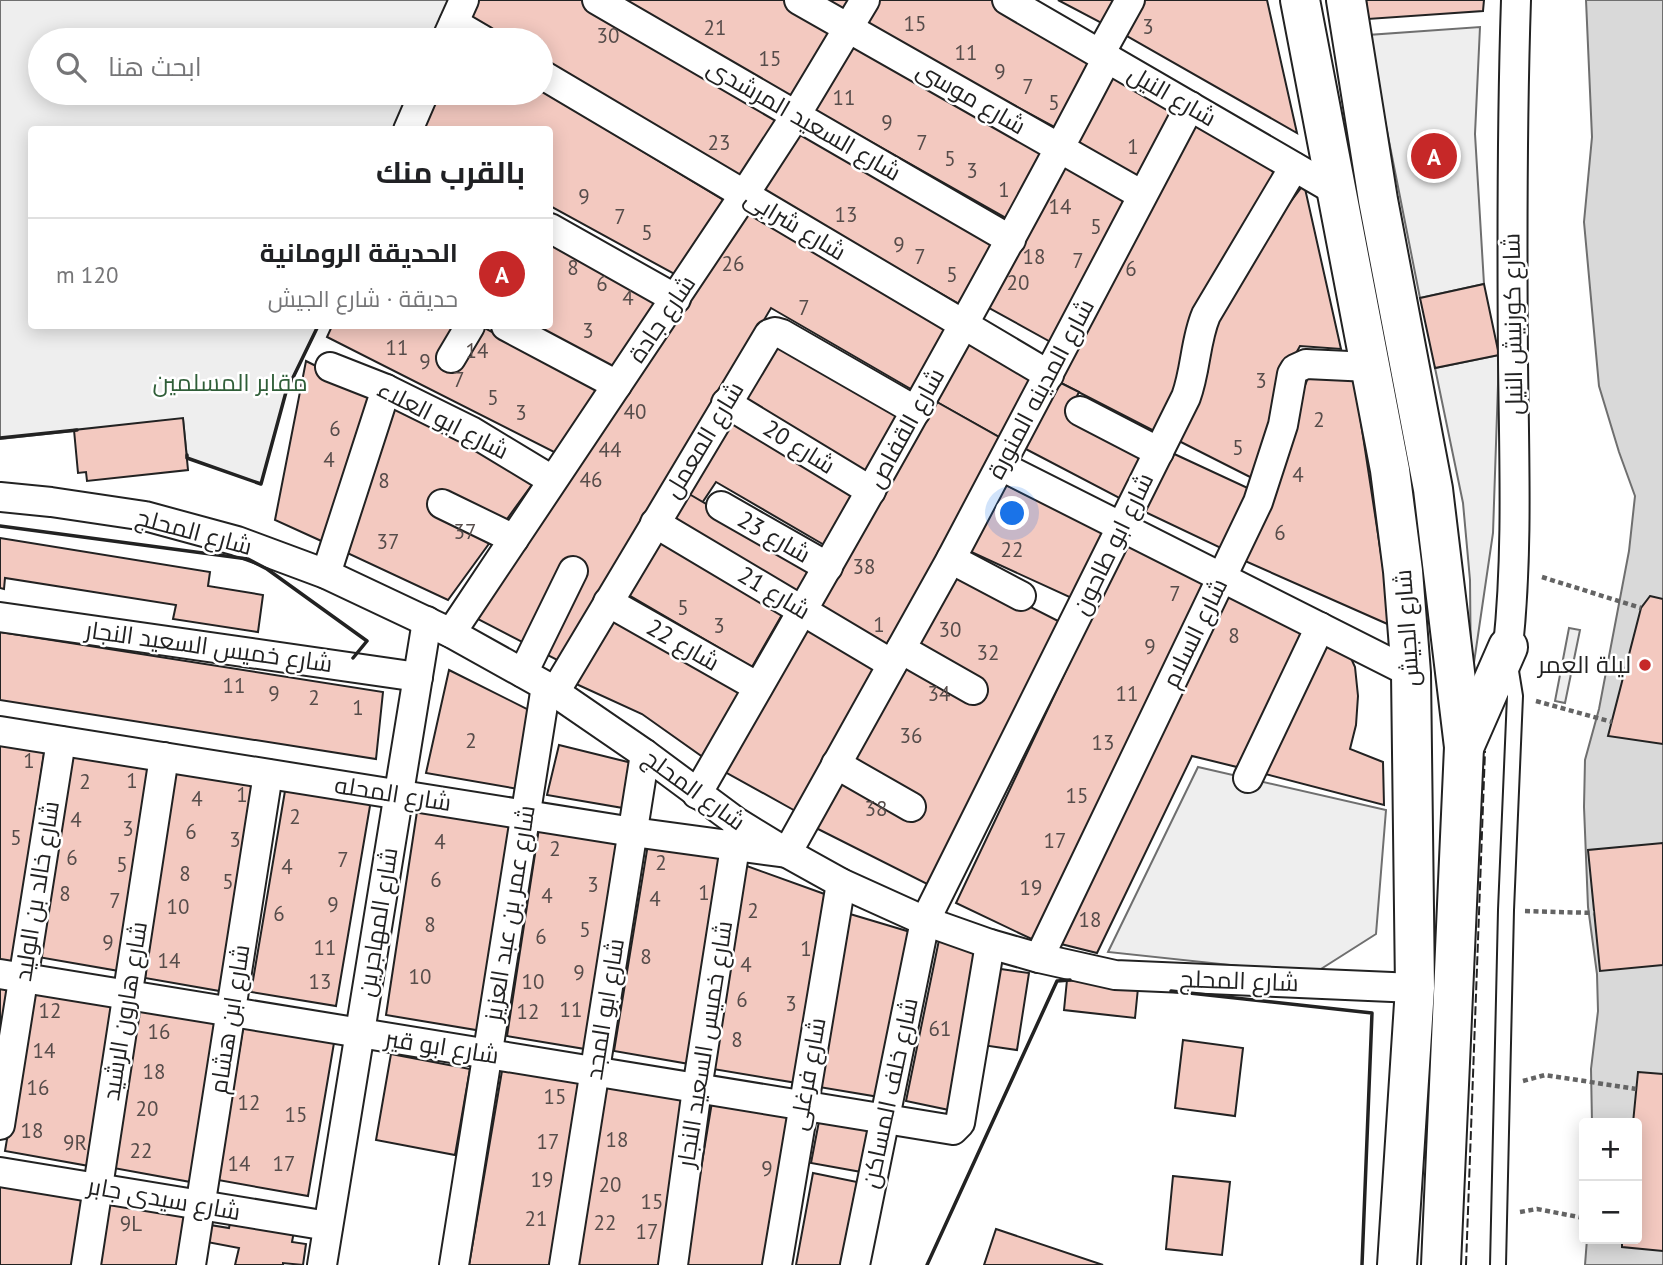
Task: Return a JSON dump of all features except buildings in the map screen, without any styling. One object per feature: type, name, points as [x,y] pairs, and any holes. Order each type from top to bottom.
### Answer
[{"type":"main road","name":"شارع الجيش","points":[[1300,0],[1390,470],[1403,571],[1411,673],[1415,988],[1397,1265]]},
{"type":"main road","name":"شارع الجيش","points":[[1346,0],[1378,200],[1433,489],[1464,747],[1441,1265]]},
{"type":"main road","points":[[1464,747],[1507,647]]},
{"type":"street","name":"شارع السعيد المرشدى","points":[[597,0],[1011,240]]},
{"type":"street","name":"شارع موسى","points":[[799,0],[1142,195]]},
{"type":"street","name":"شارع جادة","points":[[439,627],[514,539],[796,116],[864,0]]},
{"type":"street","name":"شارع النيل","points":[[1007,0],[1336,191]]},
{"type":"street","name":"شارع القفاص","points":[[697,794],[828,568],[1011,240],[1060,149],[1130,0]]},
{"type":"street","name":"شارع كورنيش النيل","points":[[1507,647],[1513,601],[1511,152],[1516,0]]},
{"type":"street","name":"شارع شرابى","points":[[553,81],[1049,375]]},
{"type":"street","points":[[410,126],[419,105]]},
{"type":"street","name":"شارع المدينه المنورة","points":[[787,853],[951,559],[1190,106]]},
{"type":"street","name":"شارع ابو طاحون","points":[[925,921],[1159,452],[1192,380],[1200,330],[1206,315],[1294,167]]},
{"type":"street","points":[[553,230],[676,299]]},
{"type":"street","points":[[451,358],[468,329]]},
{"type":"street","points":[[512,329],[617,385]]},
{"type":"street","name":"شارع المعمل","points":[[541,684],[608,602],[769,334],[775,332],[916,411]]},
{"type":"street","name":"شارع السلام","points":[[1039,958],[1258,502],[1273,464],[1292,374],[1295,369],[1306,364],[1370,367]]},
{"type":"street","name":"شارع ابو العلاء","points":[[330,367],[386,389],[471,431],[552,480]]},
{"type":"street","points":[[326,574],[386,389]]},
{"type":"street","name":"شارع 20","points":[[726,403],[871,491]]},
{"type":"street","points":[[1080,411],[1159,452]]},
{"type":"street","points":[[1001,466],[1411,673]]},
{"type":"street","name":"شارع المحلج","points":[[0,497],[145,516],[237,541],[326,574],[439,627],[541,684],[645,754],[697,794],[737,835],[787,853],[841,883],[925,921],[1039,958],[1115,975],[1415,988]]},
{"type":"street","points":[[442,504],[514,539]]},
{"type":"street","name":"شارع 23","points":[[720,506],[828,568]]},
{"type":"street","name":"شارع 21","points":[[655,523],[803,610],[974,690]]},
{"type":"street","points":[[951,559],[1021,596]]},
{"type":"street","points":[[541,684],[573,571]]},
{"type":"street","name":"شارع 22","points":[[608,602],[758,687]]},
{"type":"street","name":"شارع خميس السعيد النجار","points":[[0,617],[418,677]]},
{"type":"street","name":"شارع المهاجرين","points":[[322,1265],[418,677],[439,627]]},
{"type":"street","points":[[1248,778],[1321,627]]},
{"type":"street","name":"شارع عمر بن عبد العزيز","points":[[454,1265],[526,815],[541,684]]},
{"type":"street","name":"شارع المحله","points":[[0,731],[633,832],[737,835]]},
{"type":"street","name":"شارع خالد بن الوليد","points":[[0,1125],[12,976],[61,741]]},
{"type":"street","name":"شارع ابو المجد","points":[[564,1265],[645,754]]},
{"type":"street","name":"شارع هارون الرشيد","points":[[86,1265],[164,757]]},
{"type":"street","points":[[836,764],[911,807]]},
{"type":"street","name":"شارع ابن هشام","points":[[191,1265],[268,774]]},
{"type":"street","name":"شارع خميس السعيد النجار","points":[[673,1265],[697,1089],[737,835]]},
{"type":"street","name":"شارع فرغلى","points":[[777,1265],[841,883]]},
{"type":"street","name":"شارع خلف المساكن","points":[[855,1265],[925,921]]},
{"type":"street","name":"شارع ابو قير","points":[[12,976],[950,1130],[959,1126],[990,943]]},
{"type":"street","name":"شارع سيدى جابر","points":[[0,1172],[328,1226]]},
{"type":"lane","points":[[1498,1265],[1506,910],[1515,695],[1507,647]]},
{"type":"path","points":[[1513,568],[1641,608]]},
{"type":"path","points":[[1515,695],[1612,722]]},
{"type":"path","points":[[1544,911],[1594,913]]},
{"type":"path","points":[[1545,1075],[1636,1089]]},
{"type":"path","points":[[1537,1209],[1579,1217]]},
{"type":"green space","name":"مقابر المسلمين","points":[[0,0],[450,0],[439,28],[28,28],[28,105],[408,105],[399,126],[28,126],[28,329],[317,329],[286,392],[261,484],[187,458],[183,419],[0,439]]},
{"type":"green space","points":[[1480,27],[1475,134],[1484,284],[1420,298],[1368,35]]},
{"type":"green space","points":[[1499,355],[1493,533],[1471,683],[1470,580],[1463,503],[1435,368]]},
{"type":"green space","points":[[1569,628],[1580,630],[1565,703],[1555,701]]},
{"type":"green space","points":[[1198,767],[1386,810],[1376,934],[1313,974],[1108,952]]},
{"type":"shaded area","points":[[1586,0],[1663,0],[1663,1265],[1585,1265],[1587,1244],[1642,1244],[1642,1118],[1592,1118],[1591,1069],[1598,1011],[1597,974],[1588,907],[1585,760],[1599,709],[1629,551],[1635,496],[1599,386],[1584,222],[1592,137]]},
{"type":"fence","points":[[1466,1265],[1485,751]]},
{"type":"wall","points":[[187,455],[187,458],[261,484],[286,392],[317,329]]},
{"type":"wall","points":[[0,438],[77,430]]},
{"type":"wall","points":[[0,526],[248,559],[267,569],[367,641],[353,658]]},
{"type":"wall","points":[[927,1265],[1057,981],[1070,980]]},
{"type":"wall","points":[[1171,991],[1372,1013],[1362,1265]]},
{"type":"place","name":"الحديقة الرومانية","points":[[1434,156]]},
{"type":"place","name":"ليلة العمر","points":[[1645,665]]}]
